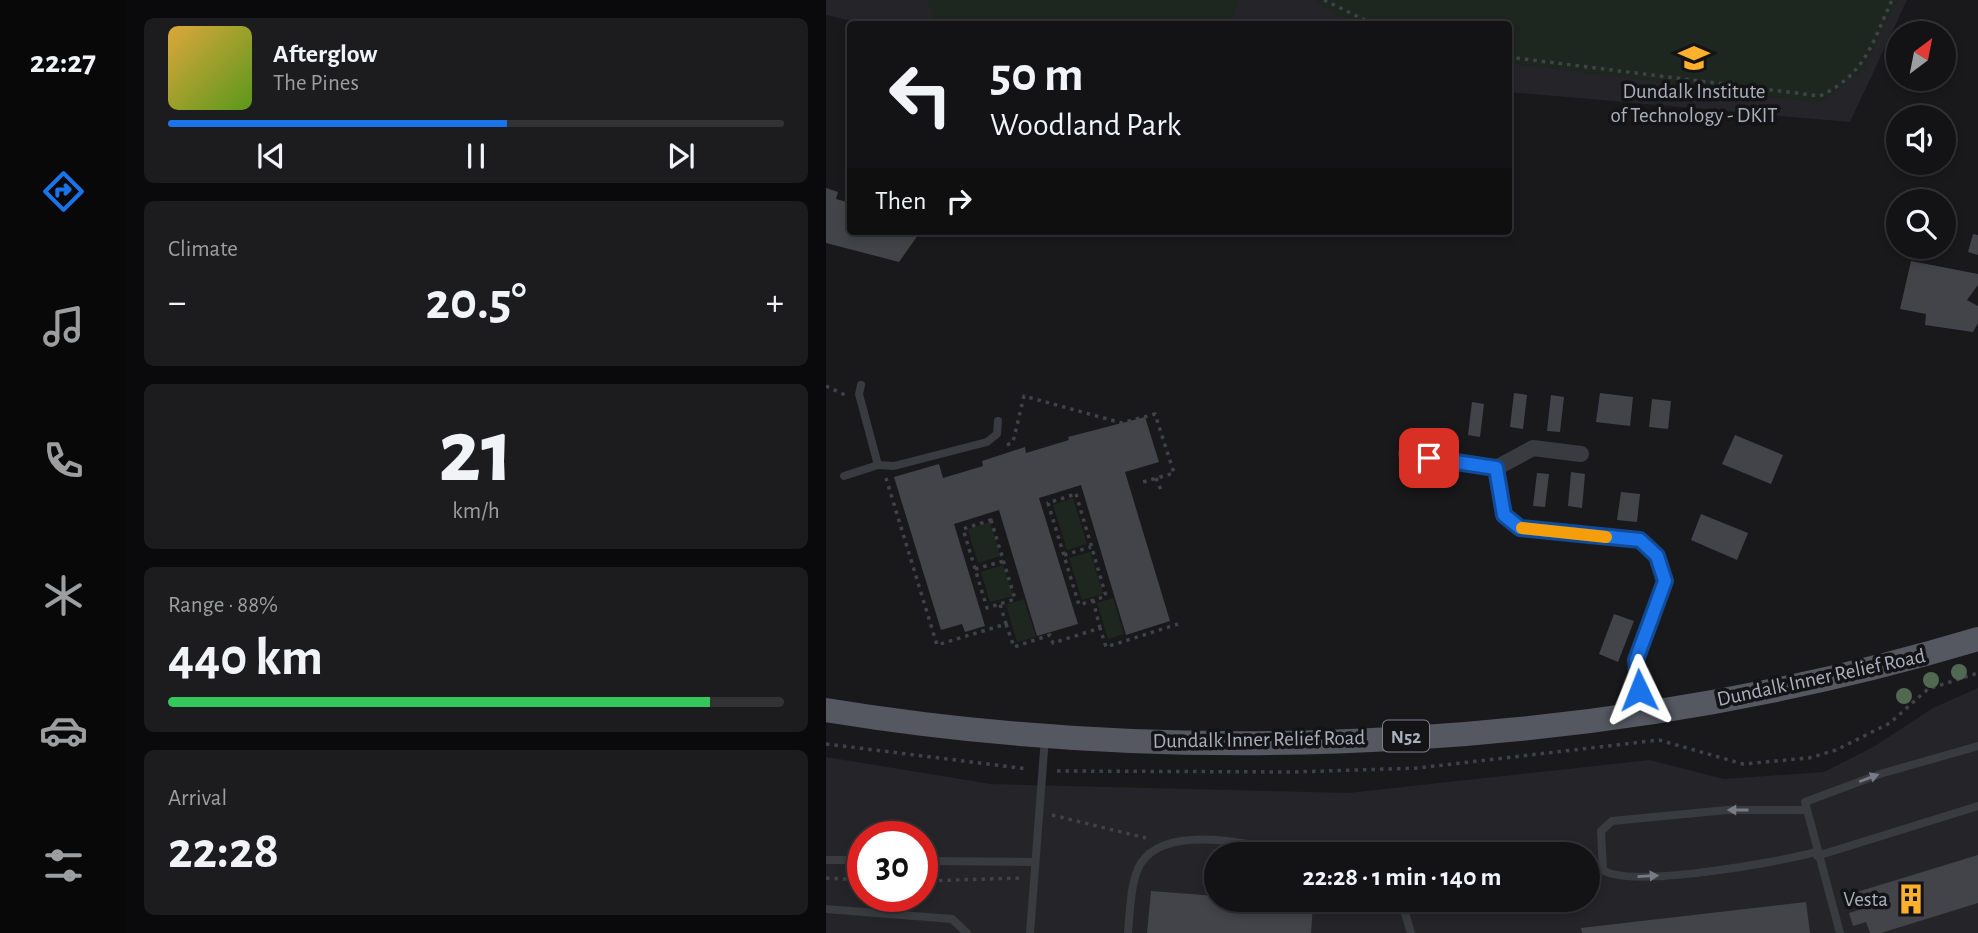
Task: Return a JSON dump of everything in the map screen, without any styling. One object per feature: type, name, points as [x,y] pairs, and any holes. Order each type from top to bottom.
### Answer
[{"type":"main road","name":"Dundalk Inner Relief Road","points":[[826,710],[1045,735],[1154,741],[1337,741],[1502,731],[1643,712],[1790,687],[1978,639]]},
{"type":"street","points":[[1406,454],[1496,468],[1533,448],[1581,454]]},
{"type":"street","points":[[1496,468],[1504,515],[1520,528],[1640,540],[1657,556],[1665,581],[1636,660],[1643,712]]},
{"type":"lane","points":[[861,385],[859,394],[878,465]]},
{"type":"lane","points":[[844,476],[878,465],[894,466],[987,442],[997,434],[998,421]]},
{"type":"lane","points":[[1030,933],[1045,735]]},
{"type":"lane","points":[[1978,746],[1880,774],[1805,806],[1612,821],[1601,831],[1603,870],[1611,875],[1646,877],[1776,863],[1816,854],[1978,806]]},
{"type":"lane","points":[[1805,806],[1816,854],[1840,933]]},
{"type":"lane","points":[[1128,933],[1140,864],[1156,848],[1177,841],[1224,842]]},
{"type":"lane","points":[[826,871],[826,860],[847,860]]},
{"type":"lane","points":[[938,861],[1035,862]]},
{"type":"lane","points":[[826,909],[952,919],[967,933]]},
{"type":"lane","points":[[1405,912],[1411,933]]},
{"type":"path","points":[[1324,0],[1367,21]]},
{"type":"path","points":[[1512,58],[1819,96],[1838,87],[1860,68],[1892,0]]},
{"type":"path","points":[[1002,447],[1013,442],[1024,396],[1122,423],[1155,414],[1174,473],[1143,482]]},
{"type":"path","points":[[896,473],[885,477],[937,645],[1006,624]]},
{"type":"path","points":[[1156,478],[1161,490]]},
{"type":"path","points":[[1076,494],[1106,596],[1079,605],[1064,555],[1048,503],[1076,494]]},
{"type":"path","points":[[991,520],[1015,599],[987,608],[975,569],[963,529],[991,520]]},
{"type":"path","points":[[1064,555],[1091,547]]},
{"type":"path","points":[[975,569],[1004,561]]},
{"type":"path","points":[[1093,600],[1106,647],[1178,624]]},
{"type":"path","points":[[1000,604],[1014,647],[1051,635],[1053,643],[1100,628]]},
{"type":"path","points":[[1040,812],[1167,844]]},
{"type":"path","points":[[826,878],[847,879]]},
{"type":"path","points":[[938,881],[1022,878],[1034,881]]},
{"type":"shaded area","name":"Dundalk Institute of Technology - DKIT","points":[[826,0],[1907,0],[1897,21],[1886,21],[1886,45],[1850,122],[1512,92],[1512,21],[852,21],[826,15]]},
{"type":"shaded area","points":[[926,0],[1240,0],[1230,21],[936,21]]},
{"type":"shaded area","name":"Dundalk Institute of Technology - DKIT","points":[[1316,0],[1897,0],[1864,69],[1820,103],[1512,63],[1512,21],[1350,21],[1332,13]]},
{"type":"shaded area","points":[[1073,498],[1087,544],[1067,550],[1053,505]]},
{"type":"shaded area","points":[[990,522],[1000,556],[978,563],[968,529]]},
{"type":"shaded area","points":[[1090,552],[1103,594],[1082,600],[1069,558]]},
{"type":"shaded area","points":[[1003,565],[1013,596],[990,602],[981,572]]},
{"type":"shaded area","points":[[1113,598],[1124,634],[1108,639],[1097,603]]},
{"type":"shaded area","points":[[1024,599],[1036,637],[1017,642],[1006,605]]},
{"type":"shaded area","points":[[1978,688],[1978,933],[826,933],[826,757],[991,784],[1348,793],[1650,760],[1724,779],[1824,772],[1875,746],[1933,708]]},
{"type":"building","points":[[826,188],[838,192],[836,199],[847,202],[847,235],[918,235],[899,262],[826,243]]},
{"type":"building","points":[[1973,234],[1978,235],[1978,255],[1968,252]]},
{"type":"building","points":[[1911,261],[1978,274],[1978,285],[1967,300],[1978,306],[1978,323],[1973,332],[1925,325],[1926,314],[1900,309]]},
{"type":"building","points":[[1514,393],[1527,395],[1523,429],[1510,427]]},
{"type":"building","points":[[1600,393],[1633,397],[1630,426],[1596,422]]},
{"type":"building","points":[[1551,395],[1564,397],[1560,432],[1547,431]]},
{"type":"building","points":[[1652,399],[1671,401],[1668,429],[1649,427]]},
{"type":"building","points":[[1472,402],[1484,404],[1480,437],[1468,435]]},
{"type":"building","points":[[1145,417],[1159,462],[1125,472],[1170,621],[1126,635],[1081,485],[1039,498],[1078,624],[1037,636],[999,510],[954,524],[985,626],[965,632],[962,624],[941,630],[894,477],[939,464],[943,478],[983,466],[982,461],[1025,447],[1026,453],[1069,440],[1068,437]]},
{"type":"building","points":[[1735,435],[1783,455],[1771,484],[1722,464]]},
{"type":"building","points":[[1571,472],[1585,474],[1582,508],[1568,506]]},
{"type":"building","points":[[1537,473],[1549,474],[1545,507],[1533,506]]},
{"type":"building","points":[[1621,492],[1640,494],[1637,522],[1617,520]]},
{"type":"building","points":[[1701,514],[1748,533],[1737,560],[1691,540]]},
{"type":"building","points":[[1614,614],[1634,621],[1618,662],[1599,654]]},
{"type":"building","name":"Vesta","points":[[1978,855],[1978,903],[1881,933],[1870,933],[1866,922],[1853,926],[1849,913],[1862,909],[1857,892]]},
{"type":"building","points":[[1151,891],[1204,895],[1204,912],[1312,912],[1311,933],[1147,933]]},
{"type":"building","points":[[1806,902],[1810,933],[1582,933],[1581,928]]},
{"type":"slow traffic","points":[[1522,528],[1606,537]]},
{"type":"place","name":"Dundalk Institute of Technology - DKIT","points":[[1694,58]]},
{"type":"place","name":"Vesta","points":[[1911,899]]},
{"type":"route","points":[[1429,458],[1496,468],[1504,515],[1520,528],[1640,540],[1657,556],[1665,581],[1636,660],[1639,690]]}]
